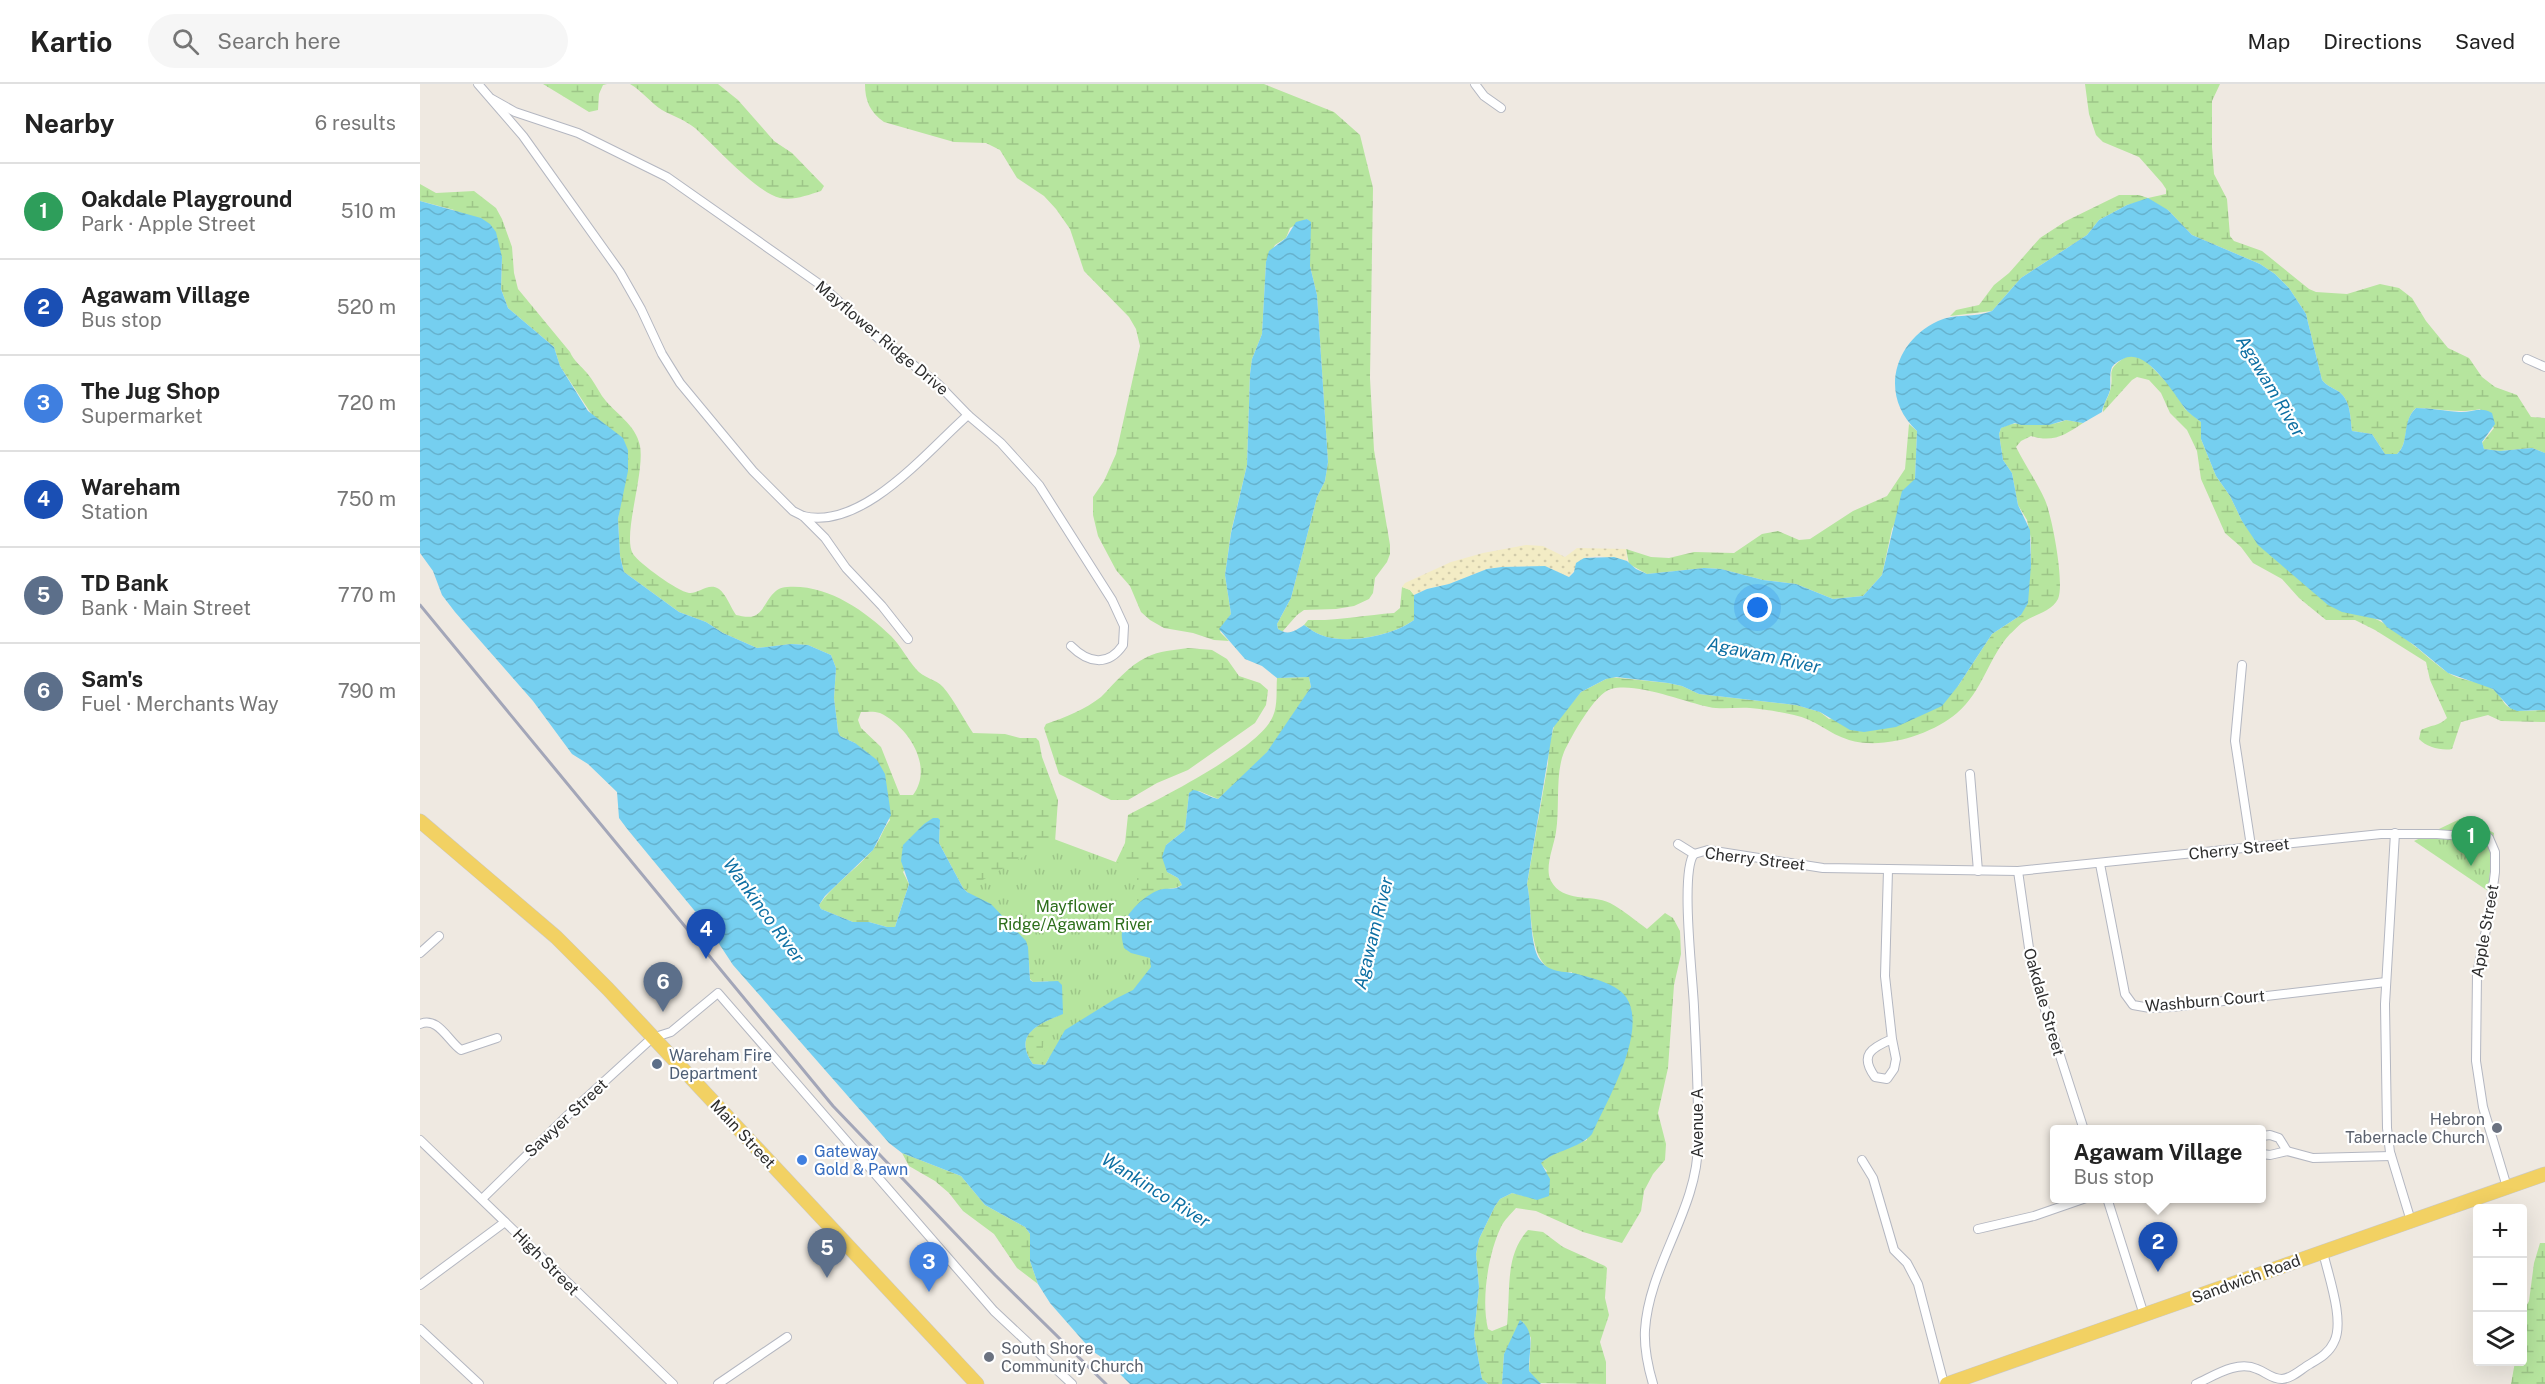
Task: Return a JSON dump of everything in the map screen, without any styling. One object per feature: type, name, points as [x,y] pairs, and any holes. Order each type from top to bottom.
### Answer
[{"type":"main road","name":"Main Street","points":[[420,821],[556,937],[608,989],[977,1384]]},
{"type":"main road","name":"Sandwich Road","points":[[1945,1384],[2545,1174]]},
{"type":"street","name":"Mayflower Ridge Drive","points":[[478,84],[523,136],[624,279],[662,354],[680,383],[753,471],[793,511],[802,516],[825,538],[846,568],[882,606],[908,639]]},
{"type":"street","points":[[1475,84],[1484,96],[1501,108]]},
{"type":"street","name":"Mayflower Ridge Drive","points":[[492,99],[515,112],[578,133],[667,177],[822,286],[878,338],[937,382],[968,415],[1001,443],[1040,485],[1112,600],[1122,620],[1125,633],[1125,641],[1118,651],[1100,660],[1087,659],[1071,646]]},
{"type":"street","points":[[2528,359],[2545,367]]},
{"type":"street","points":[[802,516],[817,519],[836,515],[881,493],[904,476],[968,415]]},
{"type":"street","points":[[2242,665],[2235,741],[2251,846]]},
{"type":"street","points":[[1970,774],[1978,871]]},
{"type":"street","points":[[2395,833],[2386,982],[2386,1128],[2391,1156],[2411,1221]]},
{"type":"street","name":"Cherry Street","points":[[1694,854],[1707,850],[1817,867],[2018,871],[2395,833]]},
{"type":"street","name":"Apple Street","points":[[2395,833],[2483,837],[2489,838],[2493,846],[2495,872],[2493,891],[2476,974],[2476,1061],[2485,1118],[2507,1187]]},
{"type":"street","points":[[1678,844],[1694,854]]},
{"type":"street","name":"Avenue A","points":[[1653,1384],[1645,1338],[1648,1313],[1655,1287],[1689,1194],[1698,1152],[1688,892],[1689,868],[1694,854]]},
{"type":"street","name":"Washburn Court","points":[[2100,864],[2125,994],[2133,1005],[2161,1008],[2386,982]]},
{"type":"street","points":[[1888,870],[1885,976],[1896,1059],[1894,1069],[1887,1079],[1875,1077],[1867,1066],[1867,1058],[1873,1048],[1892,1039]]},
{"type":"street","name":"Oakdale Street","points":[[2018,871],[2032,969],[2082,1125]]},
{"type":"street","points":[[420,953],[439,936]]},
{"type":"street","name":"Sawyer Street","points":[[482,1199],[572,1111],[652,1038],[671,1032],[718,993],[1012,1330],[1072,1384]]},
{"type":"street","points":[[420,1024],[425,1022],[436,1024],[461,1050],[497,1038]]},
{"type":"street","points":[[2266,1136],[2279,1138],[2288,1151]]},
{"type":"street","name":"High Street","points":[[420,1140],[673,1384]]},
{"type":"street","points":[[2266,1154],[2288,1151],[2313,1158],[2391,1156]]},
{"type":"street","points":[[1862,1160],[1873,1178],[1894,1250],[1907,1263],[1921,1292],[1945,1384]]},
{"type":"street","points":[[1978,1229],[2034,1216],[2072,1203]]},
{"type":"street","points":[[2109,1203],[2144,1315]]},
{"type":"street","points":[[420,1285],[505,1222]]},
{"type":"street","points":[[2196,1384],[2242,1366],[2257,1369],[2272,1378],[2287,1378],[2327,1353],[2334,1342],[2338,1328],[2333,1291],[2323,1252]]},
{"type":"street","points":[[420,1329],[478,1384]]},
{"type":"street","points":[[718,1384],[787,1337]]},
{"type":"green space","points":[[543,84],[607,84],[603,85],[599,94],[598,110],[589,112]]},
{"type":"green space","points":[[630,84],[718,84],[738,100],[774,141],[792,153],[824,186],[821,191],[795,198],[785,199],[771,194],[736,168],[695,128],[662,110]]},
{"type":"green space","points":[[865,84],[1264,84],[1334,112],[1360,135],[1373,188],[1370,378],[1374,450],[1390,545],[1387,562],[1375,578],[1373,593],[1369,599],[1354,606],[1304,610],[1282,632],[1278,629],[1277,624],[1291,598],[1317,497],[1325,481],[1328,462],[1317,295],[1310,266],[1310,222],[1307,219],[1290,228],[1286,238],[1275,245],[1266,262],[1262,334],[1252,359],[1250,374],[1247,465],[1231,532],[1225,575],[1231,614],[1220,632],[1229,641],[1214,640],[1193,633],[1164,628],[1141,612],[1130,586],[1116,570],[1098,536],[1093,515],[1093,497],[1104,481],[1116,454],[1140,346],[1136,329],[1129,317],[1084,271],[1070,229],[1056,209],[1044,196],[1017,178],[1000,150],[986,143],[954,142],[884,122],[869,106]]},
{"type":"green space","points":[[2085,84],[2220,84],[2212,101],[2214,174],[2227,199],[2230,236],[2234,241],[2262,251],[2309,289],[2316,292],[2347,294],[2380,284],[2399,288],[2412,298],[2426,321],[2448,348],[2469,358],[2482,377],[2495,387],[2517,395],[2531,417],[2545,418],[2545,453],[2532,448],[2500,451],[2484,449],[2482,443],[2494,428],[2480,409],[2456,411],[2416,408],[2409,419],[2401,449],[2397,454],[2385,454],[2372,434],[2352,431],[2345,399],[2322,380],[2306,314],[2289,288],[2275,274],[2260,264],[2192,235],[2168,210],[2143,201],[2127,205],[2099,220],[2087,235],[2021,278],[1992,311],[1950,316],[1956,310],[1979,305],[1994,285],[2009,273],[2040,238],[2066,221],[2119,195],[2139,195],[2148,198],[2166,194],[2162,183],[2139,157],[2103,142],[2096,135],[2089,114]]},
{"type":"green space","points":[[420,184],[436,193],[474,191],[496,208],[512,247],[518,289],[589,376],[602,396],[634,431],[638,438],[641,458],[630,533],[633,554],[659,576],[683,591],[693,593],[707,587],[719,589],[736,615],[740,616],[752,617],[758,613],[772,595],[781,588],[802,587],[830,594],[857,608],[891,636],[919,672],[943,687],[973,733],[1036,738],[1039,741],[1042,757],[1058,800],[1053,870],[1114,866],[1125,843],[1128,815],[1208,771],[1250,743],[1265,729],[1275,712],[1277,678],[1309,677],[1311,687],[1301,703],[1269,750],[1250,769],[1218,799],[1199,791],[1189,793],[1185,830],[1166,845],[1167,872],[1178,878],[1182,885],[1160,890],[1065,1030],[1045,1065],[1033,1064],[1025,1045],[1027,1038],[1037,1026],[1062,1014],[1058,981],[1033,982],[1030,979],[1028,947],[991,904],[963,888],[939,843],[940,820],[903,872],[909,884],[895,927],[869,922],[853,922],[821,909],[819,905],[825,898],[873,849],[890,820],[855,743],[840,736],[838,731],[834,698],[836,668],[831,655],[808,645],[791,644],[757,648],[723,633],[706,622],[679,612],[624,572],[620,556],[618,519],[620,502],[592,415],[560,366],[554,347],[508,308],[501,289],[502,257],[454,210],[420,201]],"holes":[[[861,712],[880,713],[891,719],[909,738],[919,760],[921,772],[919,784],[913,795],[900,795],[881,747],[861,728],[858,720]]]},
{"type":"green space","points":[[2129,355],[2146,361],[2173,389],[2185,409],[2201,422],[2201,439],[2216,476],[2230,496],[2242,521],[2368,616],[2398,633],[2447,672],[2458,678],[2489,687],[2498,693],[2505,704],[2514,709],[2545,710],[2545,722],[2501,721],[2488,715],[2461,722],[2452,749],[2434,748],[2422,742],[2419,739],[2421,730],[2441,723],[2447,718],[2430,680],[2426,662],[2355,620],[2326,620],[2299,598],[2282,579],[2253,563],[2241,547],[2225,533],[2201,479],[2197,451],[2187,430],[2170,413],[2161,393],[2149,380],[2137,377],[2132,380],[2103,412],[2111,387],[2112,369]]},
{"type":"green space","points":[[2066,420],[2083,423],[2059,437],[2046,439],[2031,436],[2021,441],[2016,447],[2048,508],[2059,565],[2058,599],[2052,607],[2023,622],[2010,634],[2002,643],[1973,695],[1957,713],[1946,721],[1920,734],[1891,742],[1862,743],[1849,740],[1794,715],[1756,708],[1714,708],[1647,690],[1622,688],[1611,689],[1598,698],[1578,727],[1561,761],[1557,823],[1549,863],[1551,881],[1556,888],[1570,895],[1610,903],[1647,929],[1665,913],[1673,918],[1680,931],[1681,954],[1674,985],[1668,1068],[1658,1113],[1666,1144],[1665,1160],[1653,1174],[1644,1191],[1641,1211],[1622,1243],[1583,1232],[1536,1211],[1516,1208],[1502,1224],[1492,1250],[1485,1305],[1488,1329],[1492,1331],[1507,1325],[1512,1263],[1520,1240],[1528,1230],[1543,1232],[1563,1247],[1607,1268],[1605,1298],[1609,1315],[1600,1342],[1606,1362],[1606,1384],[1537,1383],[1529,1371],[1531,1338],[1523,1322],[1504,1354],[1502,1384],[1488,1384],[1482,1379],[1474,1335],[1479,1287],[1476,1254],[1479,1239],[1500,1199],[1512,1193],[1524,1196],[1547,1171],[1540,1163],[1553,1154],[1587,1140],[1572,972],[1557,972],[1546,966],[1539,956],[1534,942],[1527,884],[1548,763],[1549,745],[1555,723],[1581,692],[1610,677],[1668,683],[1682,686],[1699,694],[1796,705],[1820,712],[1829,719],[1958,686],[1992,634],[2021,615],[2031,565],[2031,539],[2027,520],[2018,505],[2012,473],[2003,460],[1999,434],[2001,428],[2016,424],[2050,424]]},
{"type":"green space","points":[[1909,424],[1917,431],[1915,480],[1892,529],[1882,575],[1863,596],[1833,599],[1796,584],[1763,580],[1721,569],[1704,568],[1647,574],[1629,564],[1626,549],[1651,557],[1669,558],[1694,552],[1734,553],[1762,534],[1778,531],[1799,540],[1810,539],[1853,511],[1887,496],[1905,469]]},
{"type":"green space","points":[[1402,587],[1410,590],[1414,595],[1414,620],[1405,626],[1369,637],[1343,639],[1321,635],[1304,625],[1308,620],[1394,613],[1400,608]]},
{"type":"green space","points":[[1188,648],[1212,650],[1227,659],[1239,676],[1260,683],[1268,690],[1266,705],[1255,723],[1188,770],[1157,783],[1128,800],[1111,800],[1059,774],[1044,728],[1046,724],[1075,713],[1095,701],[1128,670],[1147,657]]},
{"type":"green space","points":[[2464,817],[2494,833],[2488,891],[2414,841]]},
{"type":"green space","name":"Mayflower Ridge/Agawam River","points":[[1054,839],[1137,870],[1137,907],[1166,969],[1050,1059],[1043,1048],[1044,1040],[1062,1011],[1066,996],[1033,969],[1009,925],[970,898],[967,889]]},
{"type":"green space","points":[[902,1153],[961,1176],[985,1205],[1025,1227],[1030,1234],[1030,1261],[1038,1284],[1017,1268],[994,1234],[963,1211],[949,1193],[935,1181],[909,1166]]},
{"type":"green space","points":[[2540,1243],[2545,1243],[2545,1384],[2511,1384],[2514,1366],[2527,1366],[2527,1305]]},
{"type":"sand","points":[[1526,545],[1543,546],[1565,557],[1577,548],[1626,549],[1627,561],[1599,556],[1584,558],[1569,577],[1545,566],[1487,569],[1414,595],[1410,590],[1402,587],[1405,583],[1451,562]]},
{"type":"water","points":[[2148,198],[2168,210],[2192,235],[2260,264],[2275,274],[2289,288],[2306,314],[2322,380],[2345,399],[2352,431],[2372,434],[2385,454],[2397,454],[2401,449],[2411,414],[2416,408],[2459,412],[2488,411],[2492,413],[2495,424],[2482,442],[2484,449],[2500,451],[2532,448],[2545,453],[2545,710],[2517,711],[2510,708],[2493,689],[2448,673],[2381,620],[2342,612],[2328,605],[2258,545],[2216,476],[2201,439],[2201,422],[2186,409],[2158,372],[2140,359],[2131,357],[2123,359],[2112,367],[2110,390],[2102,412],[2083,423],[2066,420],[2049,425],[2015,423],[2001,428],[1999,434],[2003,460],[2012,473],[2018,505],[2030,530],[2031,565],[2028,603],[2021,615],[1992,634],[1942,706],[1896,727],[1864,732],[1850,730],[1820,712],[1796,705],[1699,694],[1682,686],[1668,683],[1616,677],[1606,679],[1581,692],[1553,728],[1527,884],[1532,935],[1536,953],[1544,965],[1559,971],[1599,980],[1622,992],[1632,1011],[1632,1028],[1623,1066],[1592,1134],[1581,1143],[1541,1163],[1550,1179],[1549,1196],[1537,1200],[1512,1193],[1500,1199],[1479,1239],[1476,1254],[1479,1287],[1474,1335],[1482,1379],[1488,1384],[1130,1384],[1106,1360],[1092,1351],[1050,1303],[1038,1284],[1030,1261],[1030,1234],[1025,1227],[985,1205],[961,1176],[902,1153],[889,1143],[733,965],[708,927],[619,818],[617,792],[588,764],[572,754],[533,701],[442,595],[433,571],[420,553],[420,201],[481,218],[490,224],[496,232],[502,257],[501,289],[508,308],[554,347],[560,366],[588,411],[623,438],[628,450],[628,471],[618,519],[620,556],[624,572],[679,612],[706,622],[723,633],[757,648],[791,644],[808,645],[831,655],[836,668],[834,698],[838,731],[840,736],[855,743],[877,760],[885,774],[891,815],[873,850],[825,896],[819,905],[821,909],[853,922],[869,922],[895,927],[909,884],[901,861],[903,845],[924,824],[933,818],[938,818],[940,820],[939,843],[963,888],[991,904],[1026,941],[1030,980],[1033,982],[1058,981],[1062,985],[1063,1014],[1037,1026],[1027,1038],[1025,1045],[1033,1064],[1045,1065],[1065,1030],[1133,990],[1151,967],[1150,958],[1131,953],[1124,948],[1123,926],[1130,913],[1147,897],[1159,890],[1182,885],[1178,878],[1167,872],[1162,857],[1166,845],[1185,830],[1189,793],[1193,790],[1218,799],[1267,752],[1311,687],[1309,677],[1277,678],[1262,666],[1245,659],[1219,629],[1231,614],[1225,575],[1231,533],[1247,465],[1250,374],[1252,359],[1262,334],[1266,262],[1269,251],[1286,238],[1296,222],[1307,219],[1311,222],[1310,266],[1317,295],[1328,462],[1325,481],[1317,497],[1291,598],[1277,624],[1278,629],[1285,632],[1294,631],[1304,625],[1331,638],[1356,639],[1382,634],[1405,626],[1414,620],[1414,595],[1427,589],[1449,584],[1487,569],[1502,567],[1545,566],[1569,577],[1574,572],[1576,563],[1584,558],[1614,557],[1627,561],[1636,569],[1647,574],[1704,568],[1721,569],[1763,580],[1796,584],[1833,599],[1863,596],[1882,575],[1902,491],[1915,479],[1917,431],[1905,417],[1898,402],[1895,386],[1896,371],[1910,342],[1923,330],[1938,321],[1992,311],[2021,278],[2087,235],[2099,220],[2127,205]]},
{"type":"water","points":[[1520,1320],[1528,1330],[1530,1337],[1529,1371],[1541,1384],[1502,1384],[1504,1354]]},
{"type":"railway","points":[[420,605],[833,1106],[995,1275],[1106,1384]]},
{"type":"place","name":"Oakdale Playground","points":[[2471,866]]},
{"type":"place","name":"Wareham","points":[[706,959]]},
{"type":"place","name":"Sam's","points":[[663,1012]]},
{"type":"place","name":"Wareham Fire Department","points":[[657,1064]]},
{"type":"place","name":"Hebron Tabernacle Church","points":[[2497,1128]]},
{"type":"place","name":"Gateway Gold & Pawn","points":[[802,1160]]},
{"type":"place","name":"Agawam Village","points":[[2158,1272]]},
{"type":"place","name":"TD Bank","points":[[827,1278]]},
{"type":"place","name":"The Jug Shop","points":[[929,1292]]},
{"type":"place","name":"South Shore Community Church","points":[[989,1357]]},
{"type":"water label","name":"Agawam River","points":[[2271,386]]},
{"type":"water label","name":"Agawam River","points":[[1764,655]]},
{"type":"water label","name":"Wankinco River","points":[[764,910]]},
{"type":"water label","name":"Agawam River","points":[[1373,933]]},
{"type":"water label","name":"Wankinco River","points":[[1156,1190]]}]
